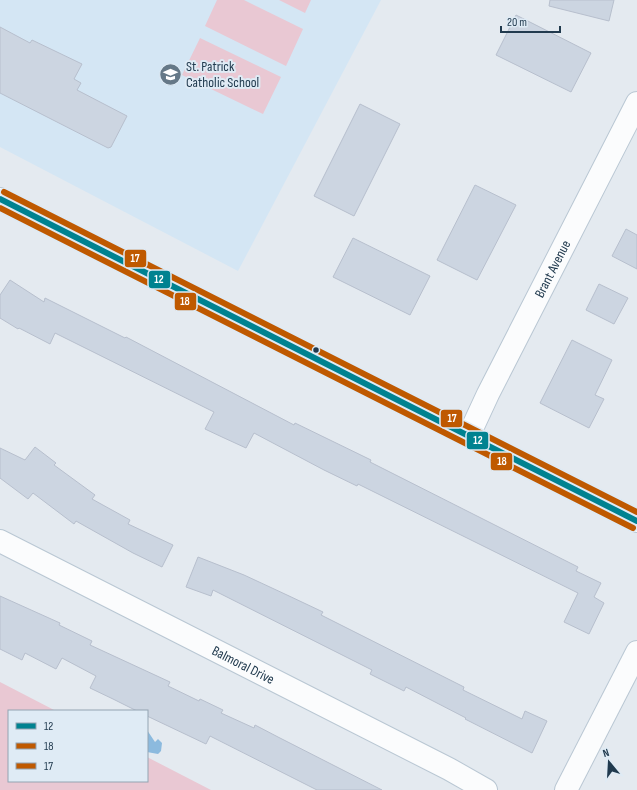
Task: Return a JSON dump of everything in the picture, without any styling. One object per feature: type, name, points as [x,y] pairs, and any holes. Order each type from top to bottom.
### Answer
[{"type":"street","name":"Brant Avenue","points":[[469,436],[488,394],[637,103]]},
{"type":"street","points":[[0,199],[637,521]]},
{"type":"street","name":"Balmoral Drive","points":[[0,541],[449,769],[486,790]]},
{"type":"street","points":[[566,790],[637,652]]},
{"type":"shaded area","name":"St. Patrick Catholic School","points":[[0,0],[381,0],[238,271],[0,147]]},
{"type":"shaded area","points":[[217,0],[244,0],[303,29],[286,66],[205,26]]},
{"type":"shaded area","points":[[279,0],[311,0],[305,13]]},
{"type":"shaded area","points":[[200,38],[281,77],[263,114],[182,75]]},
{"type":"shaded area","points":[[0,682],[54,710],[8,710],[8,782],[148,782],[148,758],[211,790],[0,790]]},
{"type":"water","points":[[148,732],[155,742],[158,739],[162,743],[161,751],[158,754],[148,752]]},
{"type":"building","points":[[550,0],[614,0],[609,21],[549,6]]},
{"type":"building","points":[[516,15],[591,53],[571,92],[496,55]]},
{"type":"building","points":[[0,27],[30,43],[32,40],[82,64],[74,79],[81,83],[77,90],[127,116],[111,147],[108,148],[0,93]]},
{"type":"building","points":[[360,104],[400,124],[354,216],[314,196]]},
{"type":"building","points":[[475,185],[516,205],[477,280],[437,260]]},
{"type":"building","points":[[626,229],[637,235],[637,269],[612,256]]},
{"type":"building","points":[[353,238],[430,276],[410,315],[333,277]]},
{"type":"building","points":[[10,280],[44,302],[45,298],[125,338],[126,337],[294,425],[295,423],[371,460],[370,462],[578,567],[576,571],[601,583],[594,597],[604,603],[589,634],[564,622],[578,593],[358,484],[357,486],[324,470],[254,433],[246,448],[205,429],[214,412],[55,333],[50,344],[19,328],[18,329],[0,318],[0,295]]},
{"type":"building","points":[[599,284],[628,298],[614,324],[586,310]]},
{"type":"building","points":[[572,340],[612,360],[595,395],[604,399],[589,428],[540,403]]},
{"type":"building","points":[[35,447],[56,463],[54,465],[95,495],[92,499],[130,520],[128,524],[173,545],[162,567],[133,553],[76,521],[74,524],[33,493],[28,499],[0,478],[0,448],[25,460]]},
{"type":"building","points":[[198,557],[244,575],[323,612],[321,615],[464,687],[463,690],[522,719],[525,711],[547,721],[532,753],[406,687],[404,691],[370,674],[372,670],[213,590],[211,596],[186,587]]},
{"type":"building","points":[[0,596],[60,623],[59,625],[92,641],[90,645],[170,682],[168,686],[199,701],[200,699],[223,710],[221,713],[254,728],[255,725],[382,790],[317,790],[210,736],[206,744],[148,716],[148,710],[135,710],[90,688],[96,676],[62,658],[56,669],[25,653],[22,660],[0,649]]},
{"type":"transit line","name":"17","points":[[4,192],[637,512]]},
{"type":"transit line","name":"12","points":[[0,199],[637,521]]},
{"type":"transit line","name":"18","points":[[0,208],[633,528]]},
{"type":"place","name":"St. Patrick Catholic School","points":[[171,74]]}]
